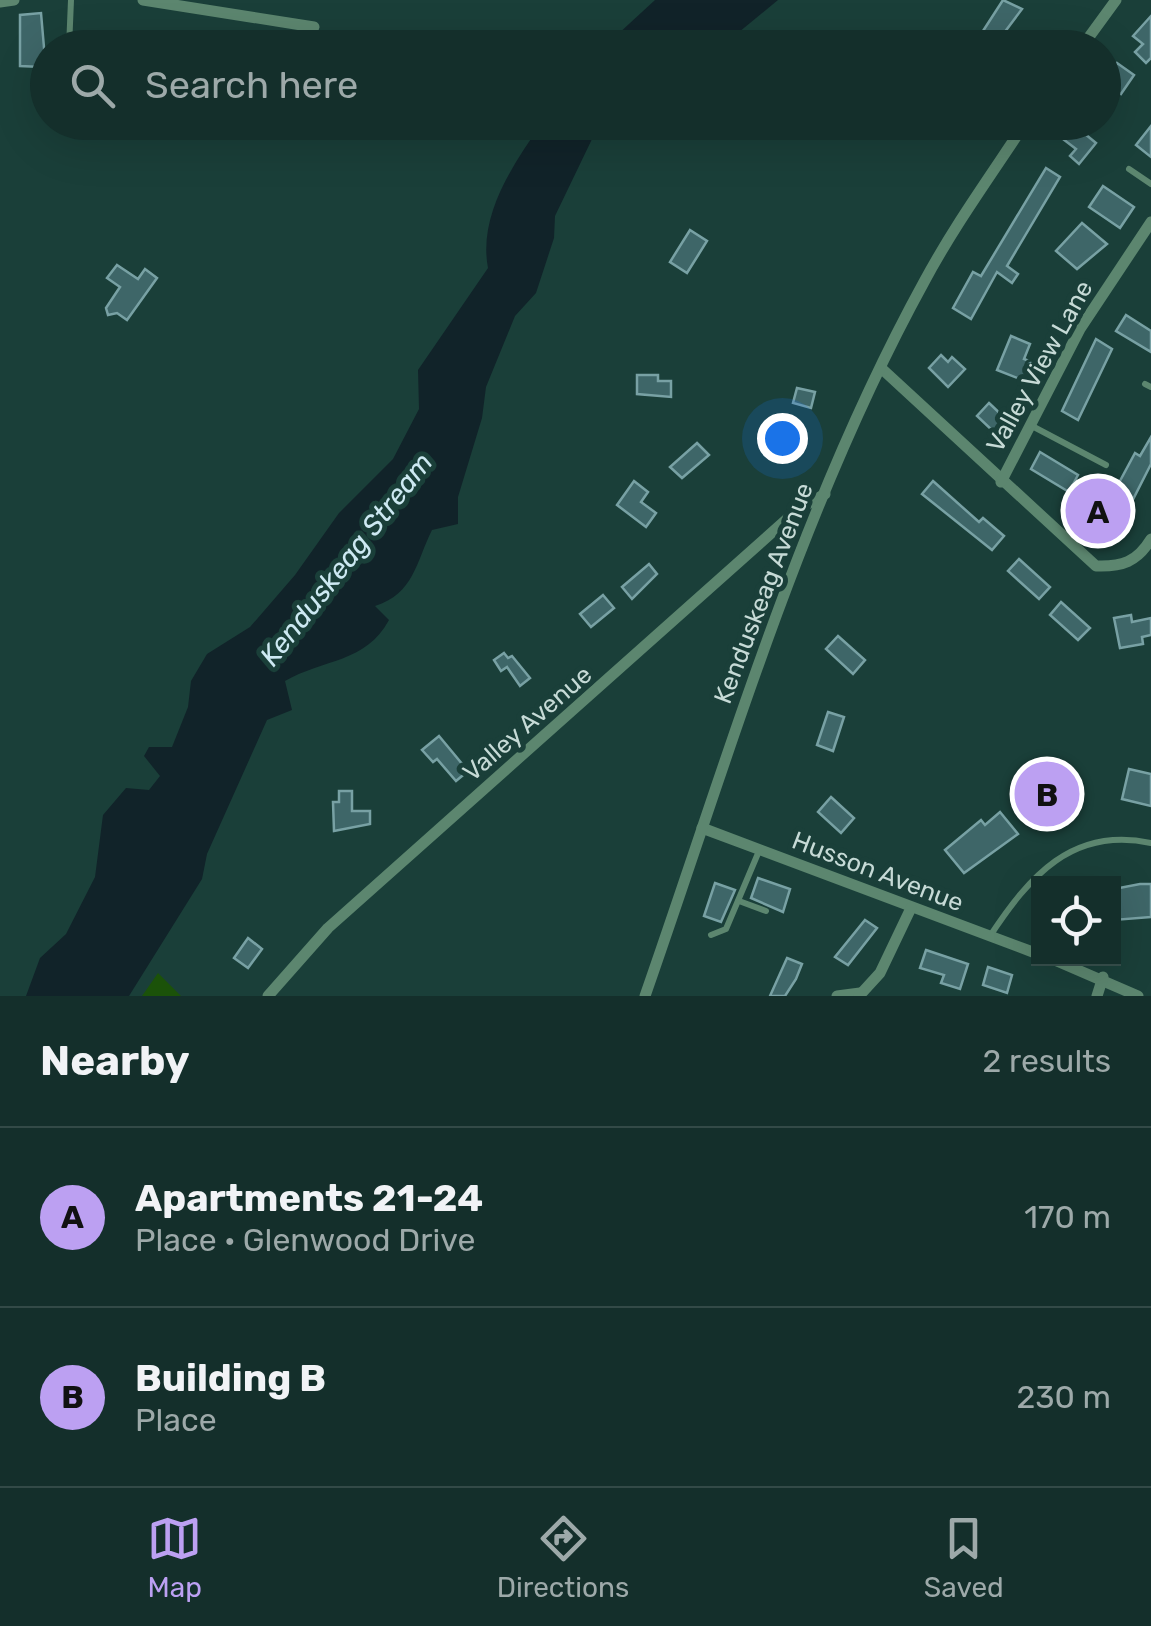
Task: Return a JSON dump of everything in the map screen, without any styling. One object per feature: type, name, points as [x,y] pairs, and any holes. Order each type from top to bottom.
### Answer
[{"type":"street","points":[[0,2],[14,0]]},
{"type":"street","points":[[142,0],[314,27]]},
{"type":"street","points":[[1094,30],[1116,0]]},
{"type":"street","name":"Kenduskeag Avenue","points":[[645,996],[702,828],[825,494],[881,368],[935,262],[1014,140]]},
{"type":"street","name":"Valley View Lane","points":[[1002,482],[1080,329],[1151,222]]},
{"type":"street","points":[[881,368],[1096,566],[1120,567],[1143,552],[1151,539]]},
{"type":"street","name":"Valley Avenue","points":[[268,996],[328,928],[796,511],[825,494]]},
{"type":"street","name":"Husson Avenue","points":[[702,828],[1031,952]]},
{"type":"street","points":[[836,996],[860,994],[880,973],[911,908]]},
{"type":"street","points":[[1071,966],[1138,996]]},
{"type":"street","points":[[1097,996],[1103,978]]},
{"type":"lane","points":[[70,30],[71,0]]},
{"type":"lane","points":[[1129,169],[1151,184]]},
{"type":"lane","points":[[1030,426],[1106,465]]},
{"type":"lane","points":[[990,937],[1017,895],[1052,860],[1090,844],[1151,842]]},
{"type":"lane","points":[[711,936],[726,929],[759,850]]},
{"type":"lane","points":[[739,901],[766,911]]},
{"type":"green space","points":[[158,973],[181,996],[142,996]]},
{"type":"water","points":[[655,0],[778,0],[742,30],[622,30]]},
{"type":"water","name":"Kenduskeag Stream","points":[[531,140],[592,140],[555,216],[554,238],[536,293],[515,316],[486,387],[482,418],[458,497],[458,524],[432,530],[406,585],[388,601],[375,606],[389,620],[368,645],[285,681],[292,710],[267,720],[207,854],[202,879],[129,996],[26,996],[40,958],[66,934],[95,877],[103,815],[126,788],[149,790],[160,776],[144,756],[149,747],[172,747],[188,707],[191,681],[207,654],[250,627],[295,575],[339,513],[393,459],[419,409],[418,370],[488,268],[486,249],[493,210]]},
{"type":"building","points":[[1003,0],[1022,9],[1006,30],[984,30]]},
{"type":"building","points":[[41,13],[42,30],[30,30],[30,66],[20,66],[20,15]]},
{"type":"building","points":[[1151,16],[1151,58],[1146,63],[1135,52],[1143,44],[1133,36]]},
{"type":"building","points":[[1121,66],[1134,75],[1121,94]]},
{"type":"building","points":[[1151,126],[1151,157],[1136,145]]},
{"type":"building","points":[[1064,140],[1096,143],[1079,164],[1070,156],[1076,149]]},
{"type":"building","points":[[1046,168],[1060,177],[1007,266],[1018,274],[1012,283],[997,272],[971,319],[953,308],[973,272],[981,276]]},
{"type":"building","points":[[1103,186],[1134,207],[1120,228],[1089,207]]},
{"type":"building","points":[[1082,223],[1107,244],[1077,269],[1056,251]]},
{"type":"building","points":[[690,230],[707,241],[687,273],[670,262]]},
{"type":"building","points":[[117,265],[138,279],[145,269],[157,278],[127,320],[117,313],[108,315],[106,308],[120,287],[107,278]]},
{"type":"building","points":[[1126,315],[1151,331],[1151,352],[1116,331]]},
{"type":"building","points":[[1011,336],[1030,344],[1024,359],[1032,362],[1025,381],[997,370]]},
{"type":"building","points":[[1096,339],[1112,349],[1078,420],[1062,411]]},
{"type":"building","points":[[941,355],[948,362],[952,357],[965,369],[948,387],[929,368]]},
{"type":"building","points":[[637,375],[658,375],[658,381],[671,381],[671,397],[637,394]]},
{"type":"building","points":[[797,388],[815,392],[811,408],[793,403]]},
{"type":"building","points":[[989,403],[1007,420],[995,433],[977,416]]},
{"type":"building","points":[[1151,437],[1151,464],[1117,531],[1070,507],[1080,491],[1107,505],[1135,453],[1140,456]]},
{"type":"building","points":[[697,443],[709,455],[682,478],[670,467]]},
{"type":"building","points":[[1040,452],[1078,475],[1069,492],[1031,469]]},
{"type":"building","points":[[634,481],[648,492],[641,502],[656,513],[646,527],[617,505]]},
{"type":"building","points":[[933,481],[979,522],[983,518],[1004,536],[992,550],[922,494]]},
{"type":"building","points":[[1019,559],[1050,587],[1039,599],[1008,571]]},
{"type":"building","points":[[649,564],[657,574],[632,599],[622,587]]},
{"type":"building","points":[[603,595],[614,608],[591,627],[580,614]]},
{"type":"building","points":[[1061,602],[1090,628],[1078,640],[1050,615]]},
{"type":"building","points":[[1131,615],[1132,622],[1151,618],[1151,635],[1142,637],[1143,644],[1120,648],[1114,618]]},
{"type":"building","points":[[838,636],[865,660],[853,674],[826,649]]},
{"type":"building","points":[[504,653],[508,658],[512,656],[530,678],[520,686],[507,667],[501,671],[494,660]]},
{"type":"building","points":[[828,712],[844,717],[833,751],[817,745]]},
{"type":"building","points":[[439,736],[468,771],[456,781],[437,759],[433,762],[422,750]]},
{"type":"building","points":[[1043,766],[1073,803],[1061,813],[1053,803],[1042,812],[1021,785]]},
{"type":"building","points":[[1129,769],[1151,774],[1151,806],[1122,799]]},
{"type":"building","points":[[339,791],[352,791],[352,811],[370,811],[370,824],[334,831],[333,802],[339,802]]},
{"type":"building","points":[[831,797],[854,818],[841,833],[818,812]]},
{"type":"building","points":[[1000,812],[1018,834],[964,873],[945,850],[981,820],[985,825]]},
{"type":"building","points":[[758,878],[790,889],[783,912],[751,898]]},
{"type":"building","points":[[715,883],[735,890],[721,922],[704,916]]},
{"type":"building","points":[[1151,884],[1151,917],[1121,919],[1121,888]]},
{"type":"building","points":[[865,920],[877,928],[848,965],[835,957]]},
{"type":"building","points":[[248,938],[262,949],[248,968],[234,958]]},
{"type":"building","points":[[926,950],[968,964],[960,989],[941,983],[944,975],[920,968]]},
{"type":"building","points":[[787,958],[802,964],[796,979],[785,996],[770,996]]},
{"type":"building","points":[[988,967],[1012,975],[1007,993],[983,985]]},
{"type":"place","name":"Apartments 21-24","points":[[1098,511]]},
{"type":"place","name":"Building B","points":[[1047,794]]}]
